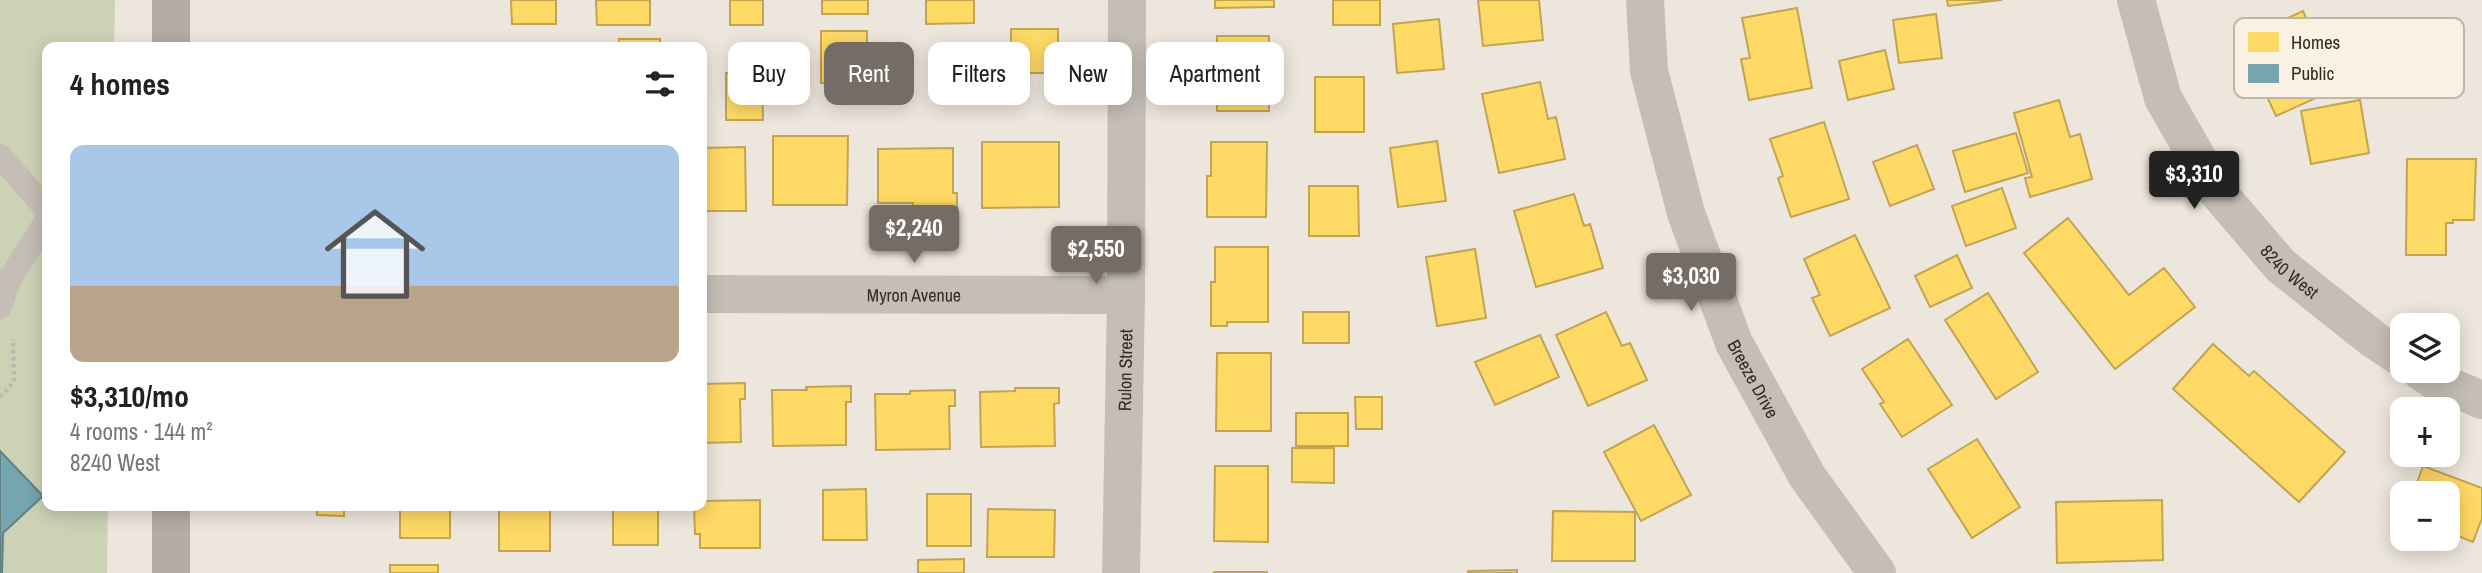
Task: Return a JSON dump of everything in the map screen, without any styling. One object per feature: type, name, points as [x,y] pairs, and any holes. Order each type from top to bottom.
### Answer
[{"type":"main road","points":[[171,0],[171,42]]},
{"type":"main road","points":[[171,511],[171,573]]},
{"type":"street","name":"Rulon Street","points":[[1121,573],[1127,0]]},
{"type":"street","name":"Breeze Drive","points":[[1644,0],[1649,71],[1686,214],[1734,343],[1807,476],[1877,573]]},
{"type":"street","name":"8240 West","points":[[2136,0],[2163,98],[2215,189],[2281,266],[2388,349]]},
{"type":"street","name":"Myron Avenue","points":[[707,294],[1126,295]]},
{"type":"street","points":[[2442,383],[2482,400]]},
{"type":"lane","points":[[0,156],[42,204]]},
{"type":"lane","points":[[0,307],[4,280],[42,227]]},
{"type":"path","points":[[0,397],[14,382],[13,339]]},
{"type":"green space","points":[[0,0],[115,0],[114,42],[42,42],[42,511],[108,511],[107,573],[0,573]]},
{"type":"building: Homes","points":[[511,0],[556,0],[556,24],[512,24]]},
{"type":"building: Homes","points":[[596,0],[650,0],[650,25],[597,25]]},
{"type":"building: Homes","points":[[730,0],[763,0],[763,25],[730,25]]},
{"type":"building: Homes","points":[[822,0],[868,0],[868,14],[822,14]]},
{"type":"building: Homes","points":[[926,0],[974,0],[974,23],[926,24]]},
{"type":"building: Homes","points":[[1215,0],[1274,0],[1274,7],[1215,8]]},
{"type":"building: Homes","points":[[1333,0],[1380,0],[1380,25],[1333,25]]},
{"type":"building: Homes","points":[[1478,0],[1539,0],[1543,40],[1483,46]]},
{"type":"building: Homes","points":[[1947,0],[2002,0],[1948,6]]},
{"type":"building: Homes","points":[[1797,8],[1812,88],[1749,100],[1741,59],[1750,58],[1742,18]]},
{"type":"building: Homes","points":[[2303,11],[2306,18],[2288,18]]},
{"type":"building: Homes","points":[[1936,14],[1942,58],[1899,63],[1893,20]]},
{"type":"building: Homes","points":[[1439,19],[1444,69],[1397,73],[1393,24]]},
{"type":"building: Homes","points":[[1011,29],[1058,29],[1058,42],[1044,42],[1044,73],[1030,73],[1030,42],[1011,42]]},
{"type":"building: Homes","points":[[821,31],[867,31],[867,42],[824,42],[824,83],[821,83]]},
{"type":"building: Homes","points":[[1217,36],[1269,36],[1269,42],[1217,42]]},
{"type":"building: Homes","points":[[619,39],[660,39],[660,42],[619,42]]},
{"type":"building: Homes","points":[[1885,50],[1894,89],[1848,100],[1839,61]]},
{"type":"building: Homes","points":[[728,73],[728,105],[763,105],[763,120],[726,120]]},
{"type":"building: Homes","points":[[1315,77],[1364,77],[1364,132],[1315,132]]},
{"type":"building: Homes","points":[[1540,82],[1548,119],[1556,117],[1565,159],[1499,173],[1482,94]]},
{"type":"building: Homes","points":[[2268,98],[2316,98],[2276,116]]},
{"type":"building: Homes","points":[[2059,100],[2070,137],[2080,134],[2092,179],[2030,197],[2025,178],[2032,177],[2014,113]]},
{"type":"building: Homes","points":[[2360,100],[2369,153],[2311,164],[2301,111]]},
{"type":"building: Homes","points":[[1217,105],[1269,105],[1269,111],[1217,111]]},
{"type":"building: Homes","points":[[1824,122],[1849,199],[1791,217],[1778,178],[1783,176],[1770,139]]},
{"type":"building: Homes","points":[[2016,133],[2028,173],[1965,192],[1953,151]]},
{"type":"building: Homes","points":[[773,136],[848,136],[847,205],[773,205]]},
{"type":"building: Homes","points":[[1437,141],[1446,201],[1398,207],[1390,148]]},
{"type":"building: Homes","points":[[982,142],[1059,142],[1059,207],[982,208]]},
{"type":"building: Homes","points":[[1211,142],[1267,142],[1266,217],[1207,217],[1207,176],[1211,176]]},
{"type":"building: Homes","points":[[1917,145],[1934,189],[1890,206],[1873,162]]},
{"type":"building: Homes","points":[[745,147],[746,211],[707,211],[707,148]]},
{"type":"building: Homes","points":[[953,148],[953,193],[957,193],[957,207],[913,207],[913,203],[878,203],[878,149]]},
{"type":"building: Homes","points":[[2407,159],[2476,159],[2474,220],[2453,220],[2453,223],[2446,223],[2446,255],[2406,255]]},
{"type":"building: Homes","points":[[1309,186],[1358,186],[1359,236],[1309,236]]},
{"type":"building: Homes","points":[[2002,188],[2016,228],[1966,246],[1952,206]]},
{"type":"building: Homes","points":[[1574,194],[1584,226],[1590,224],[1603,268],[1536,287],[1514,211]]},
{"type":"building: Homes","points":[[2068,218],[2129,295],[2164,268],[2195,307],[2115,369],[2024,253]]},
{"type":"building: Homes","points":[[1855,235],[1890,308],[1830,336],[1812,298],[1820,295],[1804,259]]},
{"type":"building: Homes","points":[[1215,247],[1268,247],[1268,322],[1227,322],[1227,326],[1211,326],[1211,282],[1215,282]]},
{"type":"building: Homes","points":[[1475,249],[1486,318],[1437,326],[1426,257]]},
{"type":"building: Homes","points":[[1957,255],[1972,288],[1930,307],[1915,276]]},
{"type":"building: Homes","points":[[1988,293],[2038,372],[1996,399],[1945,320]]},
{"type":"building: Homes","points":[[1303,312],[1349,312],[1349,343],[1303,343]]},
{"type":"building: Homes","points":[[1606,312],[1622,346],[1630,343],[1647,380],[1588,406],[1556,335]]},
{"type":"building: Homes","points":[[1540,335],[1559,377],[1495,405],[1475,362]]},
{"type":"building: Homes","points":[[1908,339],[1952,405],[1902,437],[1880,404],[1884,402],[1862,369]]},
{"type":"building: Homes","points":[[2213,344],[2249,376],[2254,371],[2345,452],[2299,502],[2173,389]]},
{"type":"building: Homes","points":[[1217,353],[1271,353],[1271,431],[1216,431]]},
{"type":"building: Homes","points":[[745,383],[745,399],[740,399],[741,442],[707,443],[707,384]]},
{"type":"building: Homes","points":[[851,386],[851,402],[846,402],[846,445],[773,446],[772,390]]},
{"type":"building: Homes","points":[[1015,388],[1059,388],[1059,403],[1054,404],[1055,446],[981,447],[980,392],[1015,391]]},
{"type":"building: Homes","points":[[955,390],[955,406],[949,406],[950,449],[876,450],[875,394]]},
{"type":"building: Homes","points":[[1355,397],[1382,397],[1382,429],[1356,429]]},
{"type":"building: Homes","points":[[1296,413],[1348,413],[1348,446],[1296,446]]},
{"type":"building: Homes","points":[[1654,425],[1691,495],[1641,521],[1604,452]]},
{"type":"building: Homes","points":[[1977,439],[2020,507],[1972,538],[1928,469]]},
{"type":"building: Homes","points":[[1292,448],[1334,448],[1334,483],[1292,482]]},
{"type":"building: Homes","points":[[1215,466],[1268,466],[1268,542],[1214,541]]},
{"type":"building: Homes","points":[[2423,467],[2426,467],[2482,488],[2482,518],[2473,542],[2460,537],[2460,481],[2418,481]]},
{"type":"building: Homes","points":[[866,489],[867,540],[823,540],[823,490]]},
{"type":"building: Homes","points":[[927,494],[971,494],[971,546],[927,546]]},
{"type":"building: Homes","points":[[760,500],[760,548],[700,548],[700,534],[695,534],[694,511],[707,511],[707,501]]},
{"type":"building: Homes","points":[[2162,500],[2163,560],[2057,563],[2056,502]]},
{"type":"building: Homes","points":[[988,509],[1055,510],[1054,557],[987,557]]},
{"type":"building: Homes","points":[[317,511],[344,511],[344,516],[317,515]]},
{"type":"building: Homes","points":[[400,511],[450,511],[450,538],[400,538]]},
{"type":"building: Homes","points":[[499,511],[550,511],[550,551],[499,551]]},
{"type":"building: Homes","points":[[613,511],[658,511],[658,545],[613,545]]},
{"type":"building: Homes","points":[[1553,511],[1635,512],[1635,561],[1552,561]]},
{"type":"building: Homes","points":[[964,559],[964,573],[918,573],[918,560]]},
{"type":"building: Homes","points":[[390,565],[438,565],[438,573],[390,573]]},
{"type":"building: Homes","points":[[1517,570],[1517,573],[1468,573],[1468,571]]},
{"type":"building: Homes","points":[[1267,572],[1267,573],[1214,573]]},
{"type":"building: Public","points":[[0,451],[42,497],[3,533],[0,573]]}]
